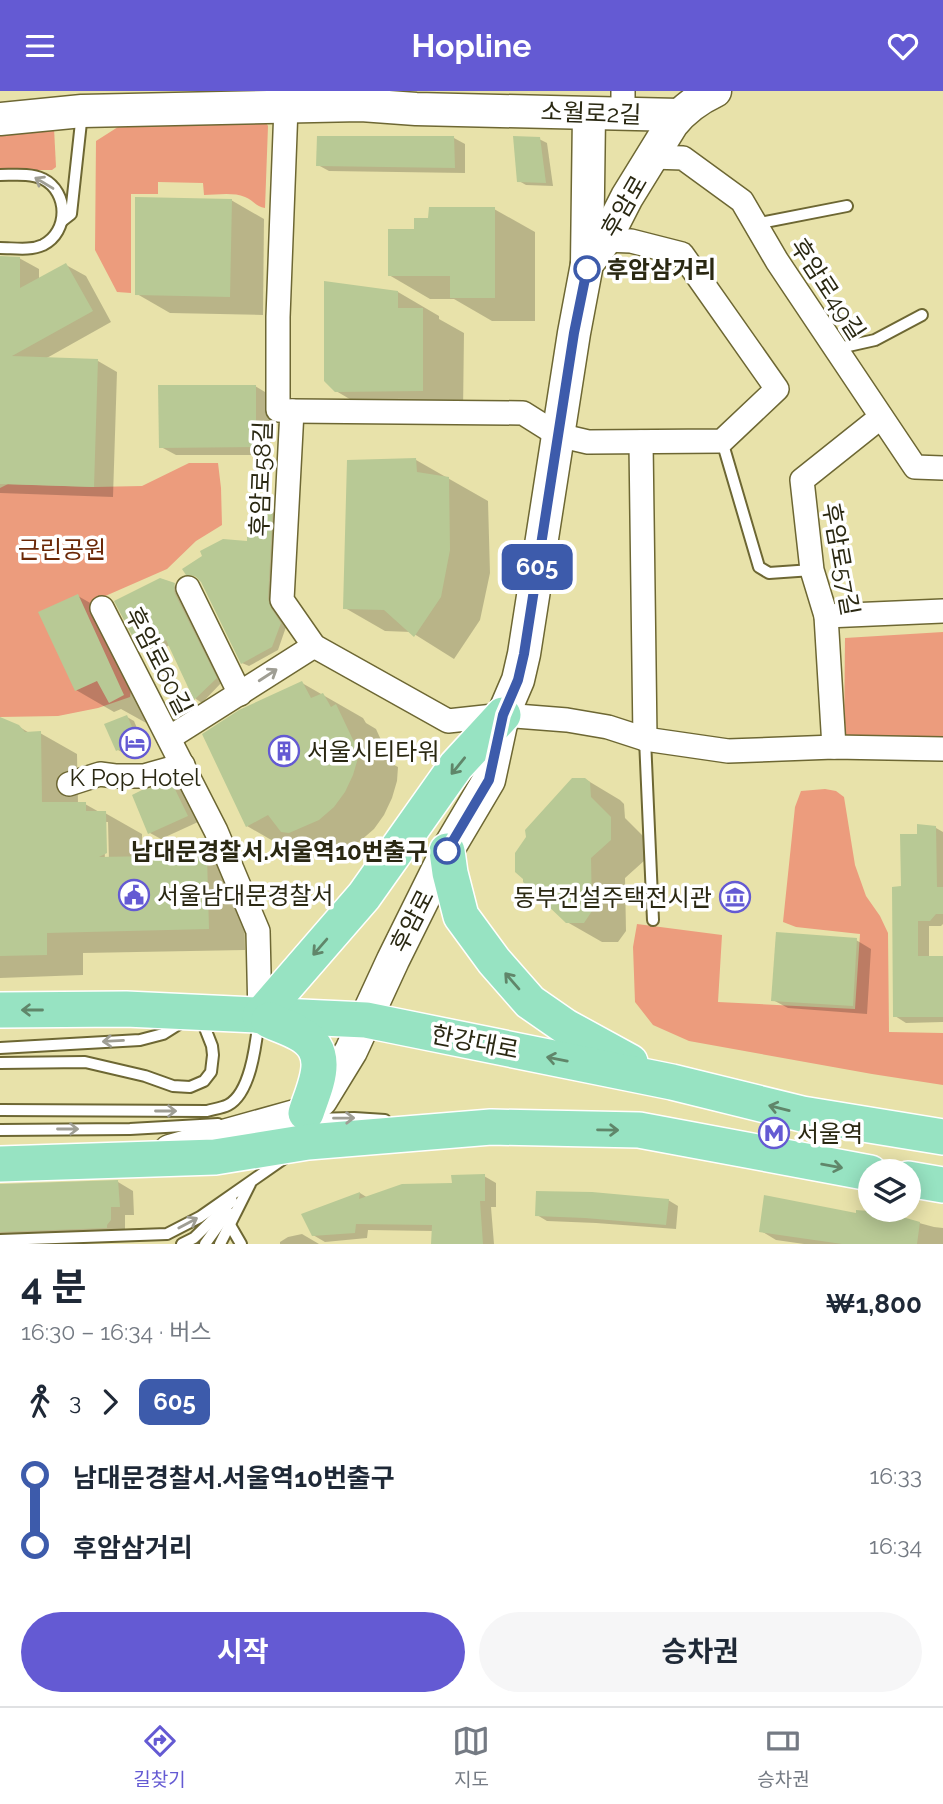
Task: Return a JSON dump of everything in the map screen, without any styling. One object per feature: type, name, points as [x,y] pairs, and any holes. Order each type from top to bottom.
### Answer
[{"type":"main road","points":[[299,1125],[320,1071],[320,1060],[309,1041],[301,1034],[260,1016],[365,896],[456,766],[503,715]]},
{"type":"main road","points":[[447,851],[461,916],[494,961],[530,1002],[593,1043],[671,1082]]},
{"type":"main road","name":"한강대로","points":[[0,1010],[126,1009],[366,1020],[671,1082],[802,1114],[943,1137]]},
{"type":"main road","points":[[0,1164],[215,1157],[299,1125],[639,1130],[858,1171]]},
{"type":"main road","points":[[921,1181],[943,1185]]},
{"type":"street","name":"후암로","points":[[299,1125],[321,1100],[351,1051],[447,851],[489,780],[503,715],[518,680],[524,654],[574,333],[596,252],[679,115],[698,99],[715,91]]},
{"type":"street","name":"소월로2길","points":[[0,119],[72,105],[144,105],[222,100],[286,107],[361,98],[416,110],[550,107],[589,114],[623,103],[679,115]]},
{"type":"street","name":"후암로58길","points":[[286,107],[278,317],[278,410],[292,411],[282,600],[314,646],[448,721],[503,715]]},
{"type":"street","points":[[292,411],[523,413],[558,435],[588,442],[722,441],[777,389],[682,254],[632,241],[596,252],[589,114]]},
{"type":"street","name":"후암로49길","points":[[652,157],[683,158],[742,201],[776,261],[915,467],[943,468]]},
{"type":"street","name":"후암로57길","points":[[834,747],[826,616],[812,570],[802,480],[881,417]]},
{"type":"street","points":[[641,442],[645,739]]},
{"type":"street","points":[[188,588],[240,694]]},
{"type":"street","name":"후암로60길","points":[[102,608],[216,831],[258,932],[260,1016]]},
{"type":"street","points":[[826,616],[943,611]]},
{"type":"street","name":"후암로60길","points":[[169,738],[314,646]]},
{"type":"street","points":[[503,715],[567,720],[608,727],[645,739],[728,751],[834,747],[943,749]]},
{"type":"street","points":[[69,784],[100,774],[144,776],[183,765]]},
{"type":"lane","points":[[62,221],[71,214],[72,105]]},
{"type":"lane","points":[[0,175],[43,179],[53,186],[63,209],[58,232],[42,246],[32,249],[0,248]]},
{"type":"lane","points":[[755,224],[847,206]]},
{"type":"lane","points":[[835,349],[875,340],[922,315]]},
{"type":"lane","points":[[722,441],[759,567],[769,573],[812,570]]},
{"type":"lane","points":[[645,739],[653,920]]},
{"type":"lane","points":[[0,1048],[139,1039],[163,1034],[198,1011],[213,1055],[211,1072],[204,1081],[190,1087],[173,1086],[145,1076],[85,1062],[0,1063]]},
{"type":"lane","points":[[0,1110],[207,1111],[229,1104],[243,1091],[255,1049],[260,1016]]},
{"type":"lane","points":[[0,1130],[299,1125],[354,1118],[395,1121]]},
{"type":"lane","points":[[409,1121],[491,1127]]},
{"type":"lane","points":[[182,1244],[194,1238],[251,1181],[299,1125]]},
{"type":"lane","points":[[220,1244],[251,1181]]},
{"type":"lane","points":[[0,1241],[167,1234],[200,1217],[251,1181]]},
{"type":"lane","points":[[205,1244],[251,1181]]},
{"type":"lane","points":[[230,1225],[241,1244]]},
{"type":"green space","points":[[264,119],[268,126],[265,208],[240,195],[204,195],[203,183],[158,182],[158,194],[131,194],[131,293],[117,292],[95,250],[96,141],[129,120]]},
{"type":"green space","points":[[54,128],[56,167],[52,170],[0,170],[0,131]]},
{"type":"green space","name":"근린공원","points":[[189,463],[218,463],[222,525],[196,541],[167,569],[103,597],[135,661],[130,697],[98,708],[58,716],[0,717],[0,488],[8,484],[142,486]]},
{"type":"green space","points":[[943,632],[943,743],[844,739],[845,638]]},
{"type":"green space","points":[[801,791],[836,791],[844,797],[855,865],[866,896],[888,933],[889,1032],[943,1033],[943,1085],[689,1041],[653,1025],[635,1002],[633,947],[637,924],[722,935],[718,1002],[855,1009],[860,934],[796,927],[783,922],[795,807]]},
{"type":"building","points":[[317,136],[454,136],[455,168],[316,166]]},
{"type":"building","points":[[513,136],[540,137],[546,183],[517,182]]},
{"type":"building","points":[[135,197],[232,199],[230,297],[135,295]]},
{"type":"building","points":[[429,207],[495,207],[495,298],[450,298],[450,276],[388,276],[388,229],[414,229],[414,218],[428,218]]},
{"type":"building","points":[[0,256],[20,257],[20,288],[66,263],[93,311],[12,356],[98,359],[94,487],[0,484]]},
{"type":"building","points":[[324,281],[398,291],[398,308],[423,308],[423,391],[335,392],[324,381]]},
{"type":"building","points":[[158,385],[256,385],[256,447],[159,448]]},
{"type":"building","points":[[416,458],[417,472],[449,477],[450,550],[441,597],[414,637],[384,610],[343,609],[347,460]]},
{"type":"building","points":[[256,506],[273,506],[268,599],[281,623],[272,647],[241,664],[201,582],[195,576],[186,575],[182,569],[202,556],[200,551],[223,539],[247,541],[247,537],[255,537]]},
{"type":"building","points":[[160,578],[175,583],[175,594],[217,678],[194,700],[166,640],[141,653],[114,601]]},
{"type":"building","points":[[78,594],[124,695],[109,703],[97,681],[75,691],[38,612]]},
{"type":"building","name":"서울시티타워","points":[[302,681],[311,698],[323,693],[331,707],[336,704],[355,744],[359,743],[353,775],[334,807],[319,820],[289,833],[281,832],[268,815],[246,827],[202,734],[239,710]]},
{"type":"building","points":[[127,715],[138,741],[116,751],[104,724]]},
{"type":"building","points":[[0,717],[19,725],[25,732],[41,731],[42,802],[86,802],[86,811],[106,811],[107,853],[99,857],[207,855],[209,929],[47,933],[47,955],[0,956]]},
{"type":"building","points":[[572,778],[585,778],[590,782],[591,797],[611,817],[611,840],[591,858],[592,911],[584,923],[566,923],[515,872],[515,853],[526,837],[525,830]]},
{"type":"building","points":[[172,783],[188,816],[148,834],[132,795]]},
{"type":"building","points":[[917,824],[936,826],[937,887],[943,887],[943,914],[936,914],[930,921],[918,921],[918,956],[943,956],[943,1017],[893,1017],[892,887],[901,886],[900,834],[917,834]]},
{"type":"building","points":[[776,932],[857,938],[853,1006],[771,1001]]},
{"type":"building","points":[[485,1174],[485,1201],[480,1201],[483,1244],[431,1244],[432,1225],[356,1224],[355,1233],[312,1236],[301,1214],[360,1192],[359,1199],[402,1184],[452,1183],[451,1175]]},
{"type":"building","points":[[118,1180],[120,1207],[111,1207],[111,1220],[107,1228],[0,1232],[0,1184]]},
{"type":"building","points":[[536,1191],[592,1192],[669,1199],[666,1225],[535,1216]]},
{"type":"building","points":[[764,1195],[856,1213],[858,1210],[858,1222],[920,1222],[917,1244],[842,1244],[759,1232]]},
{"type":"bus line","name":"605","points":[[447,851],[489,780],[503,715],[518,680],[574,333],[587,269]]},
{"type":"place","name":"후암삼거리","points":[[587,269]]},
{"type":"place","name":"K Pop Hotel","points":[[135,743]]},
{"type":"place","name":"서울시티타워","points":[[284,751]]},
{"type":"place","name":"남대문경찰서.서울역10번출구","points":[[447,851]]},
{"type":"place","name":"서울남대문경찰서","points":[[134,895]]},
{"type":"place","name":"동부건설주택전시관","points":[[735,897]]},
{"type":"place","name":"서울역","points":[[774,1133]]}]
